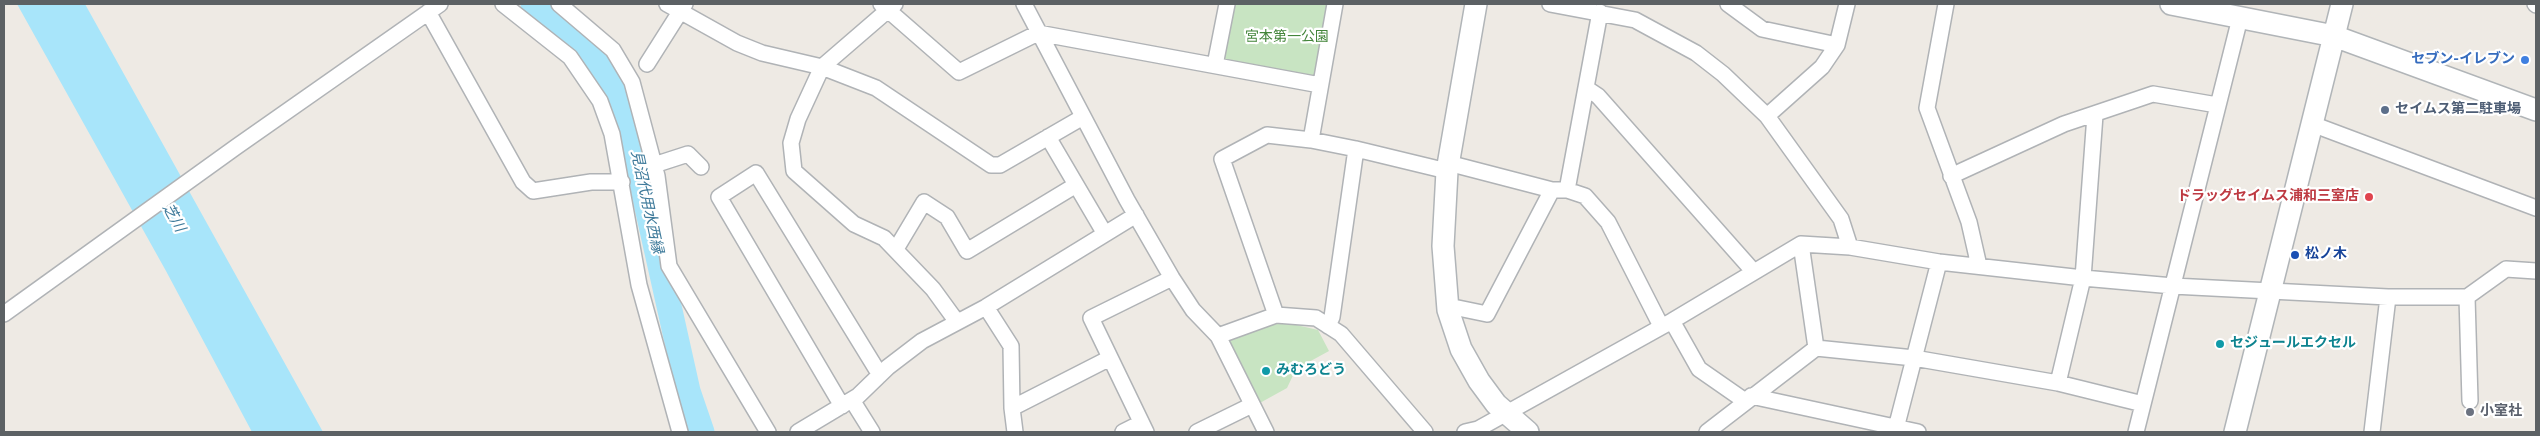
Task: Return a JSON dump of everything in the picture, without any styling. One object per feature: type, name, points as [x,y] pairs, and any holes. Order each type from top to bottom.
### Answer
[{"type":"street","points":[[503,4],[570,57],[600,101],[612,134],[639,285],[680,432]]},
{"type":"street","points":[[559,4],[639,74],[670,266],[768,432]]},
{"type":"street","points":[[667,4],[683,8],[737,43],[762,53],[822,67],[876,88],[991,165],[1000,165],[1083,117]]},
{"type":"street","points":[[1024,4],[1136,215],[1172,278],[1193,310],[1218,336],[1266,432]]},
{"type":"street","points":[[1215,65],[1227,4]]},
{"type":"street","points":[[1311,140],[1335,4]]},
{"type":"street","points":[[1476,4],[1447,167],[1443,246],[1448,310],[1461,349],[1479,381],[1496,404],[1528,432]]},
{"type":"street","points":[[1550,4],[1635,20],[1696,53],[1723,74],[1767,116],[1841,219],[1850,247]]},
{"type":"street","points":[[1728,4],[1762,29],[1837,45]]},
{"type":"street","points":[[1767,116],[1822,66],[1837,45],[1847,4]]},
{"type":"street","points":[[1946,4],[1927,108],[1969,222],[1979,266]]},
{"type":"street","points":[[2171,4],[2212,8],[2240,18],[2334,36],[2536,110]]},
{"type":"street","points":[[2235,432],[2342,4]]},
{"type":"street","points":[[957,322],[933,289],[896,249],[884,238],[854,224],[794,170],[791,143],[798,119],[822,67],[888,6],[959,72],[1038,33],[1320,85]]},
{"type":"street","points":[[4,314],[236,147],[434,8],[523,182],[533,191],[591,182],[622,182]]},
{"type":"street","points":[[639,74],[683,8]]},
{"type":"street","points":[[1448,310],[1458,308],[1488,314],[1560,190],[1586,88],[1600,12]]},
{"type":"street","points":[[2136,432],[2240,18]]},
{"type":"street","points":[[1586,88],[1598,96],[1754,272]]},
{"type":"street","points":[[1951,176],[2064,124],[2153,94],[2217,105]]},
{"type":"street","points":[[2058,383],[2083,278],[2095,115]]},
{"type":"street","points":[[2312,124],[2536,208]]},
{"type":"street","points":[[1276,315],[1222,160],[1267,135],[1311,140],[1585,196],[1608,222],[1667,323],[1699,369],[1748,399],[1896,430],[1918,432]]},
{"type":"street","points":[[1048,137],[1105,234]]},
{"type":"street","points":[[1328,326],[1332,317],[1356,149]]},
{"type":"street","points":[[654,165],[688,154],[701,167]]},
{"type":"street","points":[[872,432],[847,403],[719,196],[756,173],[880,375]]},
{"type":"street","points":[[896,249],[924,202],[947,217],[966,251],[1076,185]]},
{"type":"street","points":[[798,432],[847,403],[922,341],[986,307],[1136,215]]},
{"type":"street","points":[[1801,244],[1816,348]]},
{"type":"street","points":[[1465,432],[1478,429],[1667,323],[1801,244],[1850,247],[1939,262],[2083,278],[2174,286],[2388,297],[2467,297],[2506,269],[2536,271]]},
{"type":"street","points":[[1896,430],[1939,262]]},
{"type":"street","points":[[1123,432],[1144,428],[1091,318],[1172,278]]},
{"type":"street","points":[[2372,432],[2388,297]]},
{"type":"street","points":[[2467,297],[2470,401]]},
{"type":"street","points":[[986,307],[1011,346],[1012,408],[1015,432]]},
{"type":"street","points":[[1218,336],[1276,315],[1316,318],[1341,334],[1425,432]]},
{"type":"street","points":[[1707,432],[1816,348],[1914,358],[2058,383],[2144,404]]},
{"type":"street","points":[[1012,408],[1110,358]]},
{"type":"street","points":[[1197,432],[1252,405]]},
{"type":"green space","name":"宮本第一公園","points":[[1233,4],[1329,4],[1316,74],[1310,78],[1228,63],[1224,58]]},
{"type":"green space","points":[[1288,323],[1318,330],[1329,351],[1296,369],[1287,388],[1258,404],[1228,345],[1230,338],[1268,325]]},
{"type":"water","name":"芝川","points":[[17,4],[85,4],[323,432],[252,432],[166,271]]},
{"type":"waterway","name":"見沼代用水西縁","points":[[533,4],[577,41],[600,67],[618,100],[631,136],[688,391],[702,432]]},
{"type":"place","name":"セブン-イレブン","points":[[2525,60]]},
{"type":"place","name":"セイムス第二駐車場","points":[[2385,110]]},
{"type":"place","name":"ドラッグセイムス浦和三室店","points":[[2369,197]]},
{"type":"place","name":"松ノ木","points":[[2295,255]]},
{"type":"place","name":"セジュールエクセル","points":[[2220,344]]},
{"type":"place","name":"みむろどう","points":[[1266,371]]},
{"type":"place","name":"小室社","points":[[2470,412]]}]
